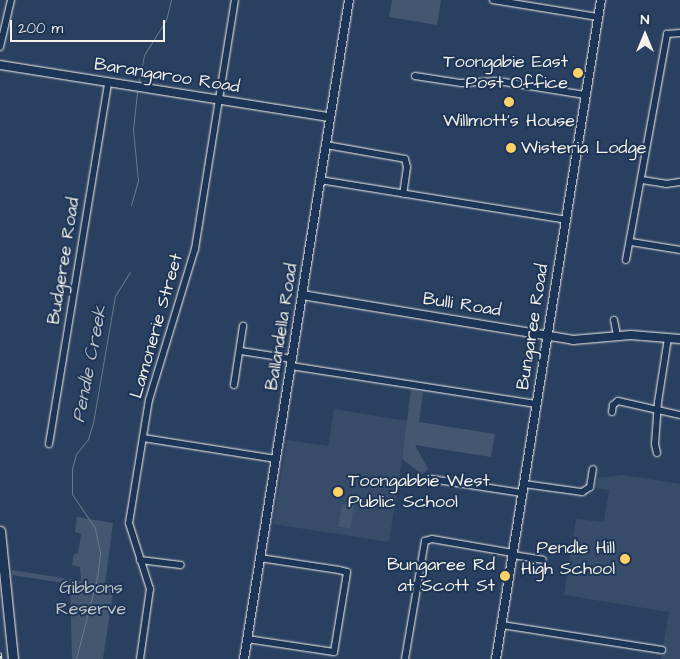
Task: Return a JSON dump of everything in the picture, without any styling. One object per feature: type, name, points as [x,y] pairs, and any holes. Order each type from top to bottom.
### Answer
[{"type":"main road","points":[[0,531],[13,659]]},
{"type":"street","points":[[0,47],[11,0]]},
{"type":"street","name":"Lamonerie Street","points":[[140,659],[150,594],[129,522],[149,400],[195,249],[235,0]]},
{"type":"street","name":"Ballandella Road","points":[[244,659],[349,0]]},
{"type":"street","points":[[493,0],[598,17]]},
{"type":"street","name":"Bungaree Road","points":[[496,659],[601,0]]},
{"type":"street","points":[[626,260],[631,242],[667,34],[680,33]]},
{"type":"street","name":"Barangaroo Road","points":[[0,65],[330,117]]},
{"type":"street","points":[[416,76],[461,83],[498,81],[585,95]]},
{"type":"street","name":"Budgeree Road","points":[[49,444],[108,82]]},
{"type":"street","points":[[326,145],[405,159],[407,166],[403,194]]},
{"type":"street","points":[[320,180],[566,220]]},
{"type":"street","points":[[642,180],[666,184],[680,182]]},
{"type":"street","points":[[631,242],[680,250]]},
{"type":"street","name":"Bulli Road","points":[[302,295],[580,340],[617,335],[680,339]]},
{"type":"street","points":[[614,320],[617,335]]},
{"type":"street","points":[[234,385],[242,351],[243,326]]},
{"type":"street","points":[[657,453],[655,444],[658,408],[668,338]]},
{"type":"street","points":[[242,351],[291,362],[536,404]]},
{"type":"street","points":[[612,412],[613,405],[618,402],[658,408],[680,415]]},
{"type":"street","points":[[143,438],[276,459]]},
{"type":"street","points":[[524,484],[582,492],[590,486],[593,469]]},
{"type":"street","points":[[431,479],[522,493]]},
{"type":"street","points":[[405,659],[425,542],[432,539],[542,560]]},
{"type":"street","points":[[247,639],[334,652],[345,588],[347,572],[260,558]]},
{"type":"street","points":[[140,560],[181,565]]},
{"type":"street","points":[[502,625],[662,650]]},
{"type":"shaded area","name":"Toongabbie West Public School","points":[[334,409],[408,421],[389,542],[273,524],[287,440],[328,446]]},
{"type":"shaded area","name":"Pendle Hill High School","points":[[623,475],[680,484],[680,659],[661,659],[669,612],[564,595],[576,519],[604,522],[609,490],[596,488],[598,478]]},
{"type":"green space","points":[[392,0],[441,0],[437,25],[389,17]]},
{"type":"green space","points":[[411,390],[423,392],[419,422],[495,434],[491,457],[415,445],[428,469],[422,474],[402,459]]},
{"type":"green space","points":[[342,504],[354,506],[350,529],[338,527]]},
{"type":"green space","name":"Gibbons Reserve","points":[[77,517],[113,523],[105,584],[114,586],[103,659],[72,659],[70,584],[12,575],[12,570],[81,581],[80,567],[72,565],[74,554],[78,554],[81,534],[75,532]]},
{"type":"waterway","name":"Pendle Creek","points":[[139,81],[144,55],[166,20],[171,0]]},
{"type":"waterway","name":"Pendle Creek","points":[[131,205],[138,180],[133,130],[137,91]]},
{"type":"waterway","name":"Pendle Creek","points":[[76,659],[97,578],[100,552],[95,528],[72,494],[72,469],[76,454],[88,439],[93,423],[115,296],[130,272]]},
{"type":"railway","points":[[0,652],[1,659]]},
{"type":"place","name":"Toongabie East Post Office","points":[[578,73]]},
{"type":"place","name":"Willmott's House","points":[[509,102]]},
{"type":"place","name":"Wisteria Lodge","points":[[511,148]]},
{"type":"place","name":"Toongabbie West Public School","points":[[338,492]]},
{"type":"place","name":"Pendle Hill High School","points":[[625,559]]},
{"type":"place","name":"Bungaree Rd at Scott St","points":[[505,576]]}]
